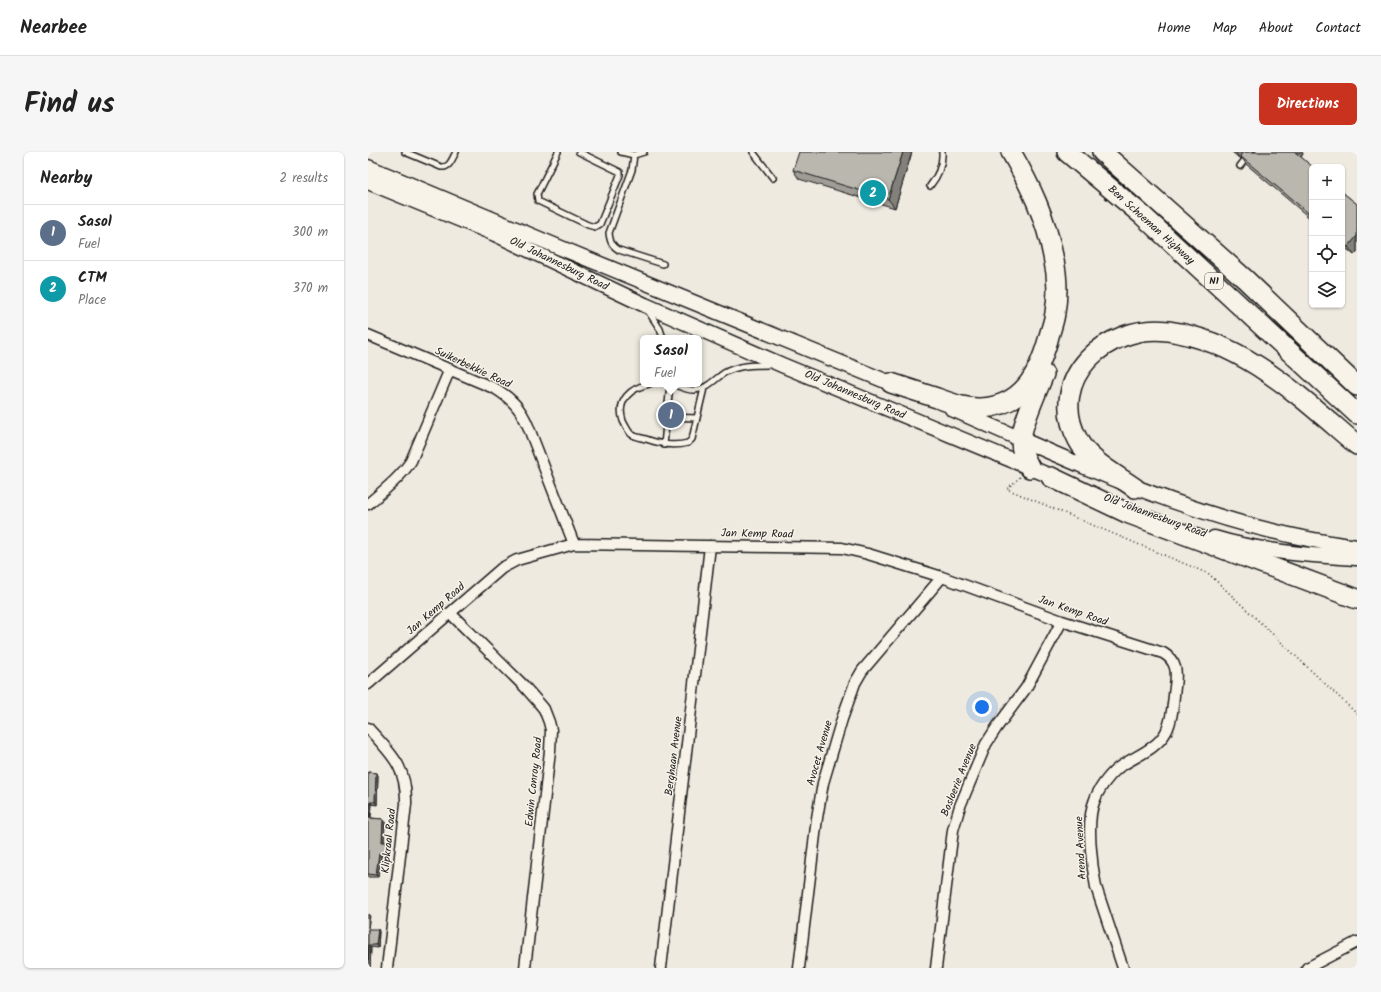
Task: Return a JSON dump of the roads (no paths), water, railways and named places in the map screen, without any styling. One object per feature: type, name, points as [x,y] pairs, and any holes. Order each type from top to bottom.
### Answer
[{"type":"highway","points":[[1011,152],[1038,205],[1048,234],[1054,257],[1056,274],[1055,329],[1052,346],[1020,439],[1022,451],[1030,468]]},
{"type":"highway","name":"Ben Schoeman Highway","points":[[1067,152],[1142,215],[1357,414]]},
{"type":"highway","name":"Ben Schoeman Highway","points":[[1102,152],[1245,278],[1357,386]]},
{"type":"highway","points":[[891,383],[970,408],[1000,405],[1019,394],[1033,378],[1040,365],[1055,314]]},
{"type":"highway","points":[[1135,488],[1085,450],[1078,441],[1072,428],[1068,405],[1073,381],[1086,361],[1113,341],[1134,334],[1168,331],[1203,340],[1234,352],[1279,380],[1357,445]]},
{"type":"highway","points":[[1051,477],[1128,513],[1357,599]]},
{"type":"main road","name":"Old Johannesburg Road","points":[[368,167],[891,383],[1135,488],[1239,524],[1278,533],[1357,547]]},
{"type":"main road","name":"Old Johannesburg Road","points":[[368,182],[495,234],[644,305],[782,365],[1051,477],[1196,532],[1224,541],[1287,552],[1357,558]]},
{"type":"street","name":"Suikerbekkie Road","points":[[368,335],[501,392],[513,401],[522,412],[574,544]]},
{"type":"street","points":[[368,504],[397,479],[411,461],[450,369]]},
{"type":"street","name":"Jan Kemp Road","points":[[368,684],[502,568],[510,563],[574,544],[842,548],[868,554],[942,577],[1062,621],[1157,650],[1166,655],[1173,662]]},
{"type":"street","name":"Berghaan Avenue","points":[[662,968],[710,546]]},
{"type":"street","name":"Avocet Avenue","points":[[799,968],[818,811],[826,769],[842,718],[855,683],[862,671],[942,577]]},
{"type":"street","name":"Edwin Conroy Road","points":[[450,613],[524,686],[544,709],[551,730],[526,968]]},
{"type":"street","name":"Bosloerie Avenue","points":[[936,968],[953,830],[960,806],[986,744],[1026,688],[1062,621]]},
{"type":"street","name":"Arend Avenue","points":[[1123,968],[1096,887],[1093,873],[1091,810],[1097,795],[1114,772],[1156,745],[1166,732],[1170,722],[1176,679],[1176,668],[1173,662]]},
{"type":"street","name":"Klipkraal Road","points":[[368,728],[396,761],[404,777],[405,786],[406,804],[387,968]]},
{"type":"street","points":[[1308,968],[1357,942]]},
{"type":"lane","points":[[405,152],[441,167],[445,167],[450,164],[456,152]]},
{"type":"lane","points":[[558,152],[537,194],[538,201],[595,227],[600,224],[620,172],[579,152]]},
{"type":"lane","points":[[621,152],[634,155],[644,152]]},
{"type":"lane","points":[[753,152],[772,178]]},
{"type":"lane","points":[[930,186],[936,179],[941,168],[942,152]]},
{"type":"lane","points":[[1240,166],[1251,152]]},
{"type":"lane","points":[[634,155],[632,170],[609,233],[610,240],[613,246],[619,250],[663,264]]},
{"type":"lane","points":[[644,305],[660,329],[662,335]]},
{"type":"lane","points":[[680,387],[690,390],[704,388],[724,373],[739,367],[782,365]]},
{"type":"lane","points":[[642,387],[630,392],[623,399],[621,415],[626,427],[631,434],[664,445],[679,446],[688,443],[692,438],[704,388]]},
{"type":"lane","points":[[664,445],[671,387]]},
{"type":"lane","points":[[667,417],[697,418]]},
{"type":"place","name":"CTM","points":[[873,193]]},
{"type":"place","name":"Sasol","points":[[671,415]]}]
